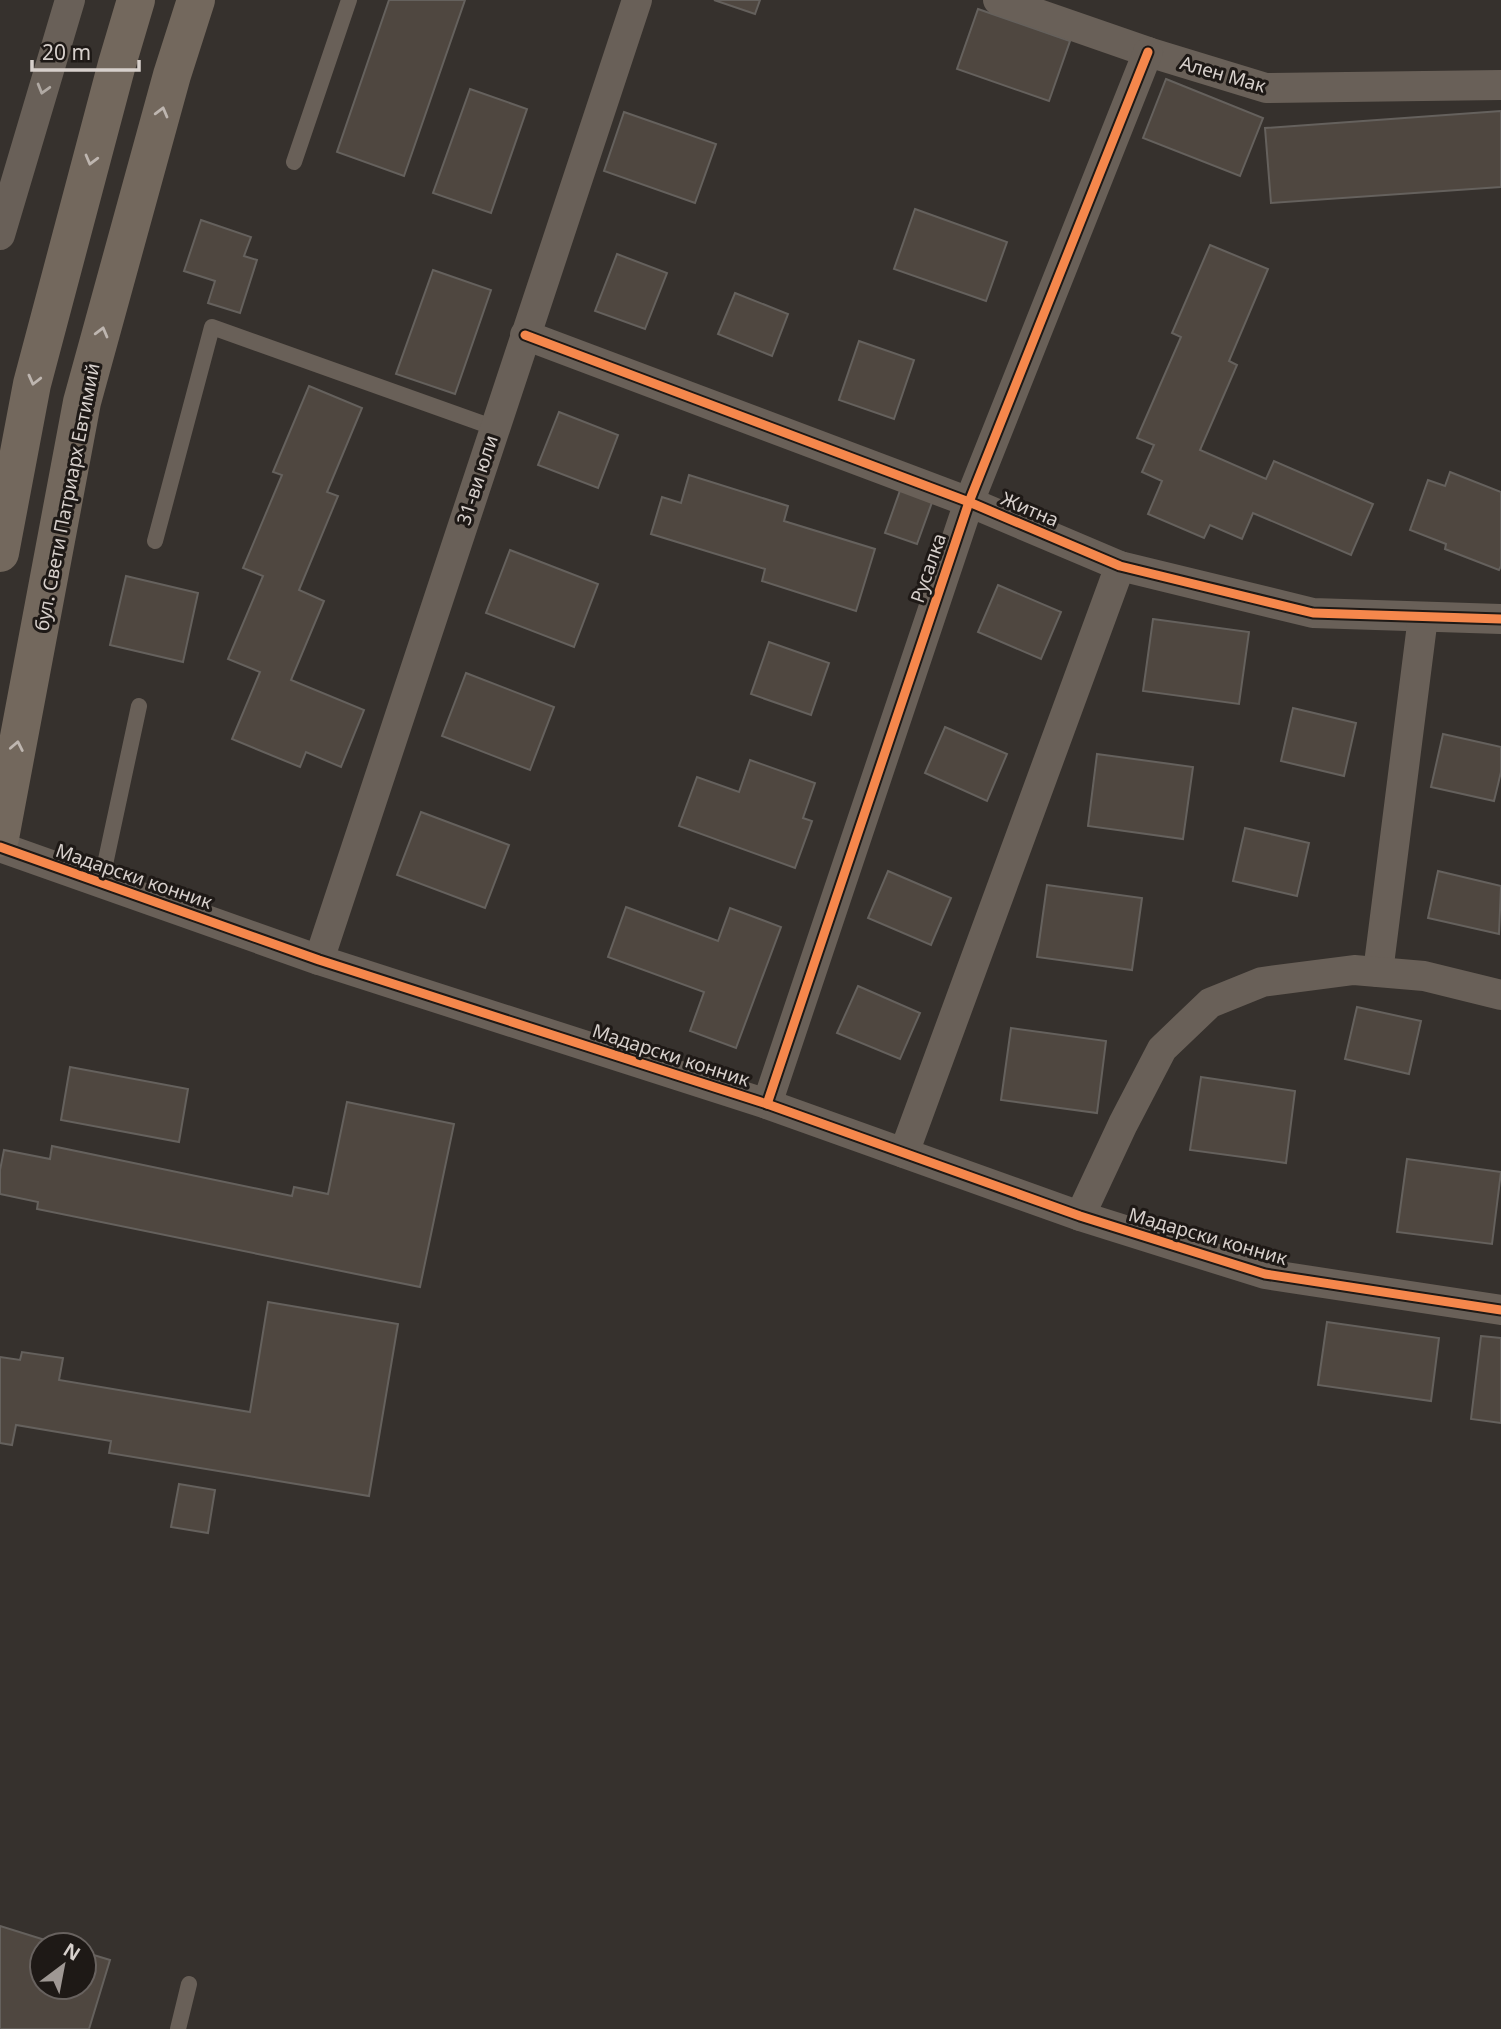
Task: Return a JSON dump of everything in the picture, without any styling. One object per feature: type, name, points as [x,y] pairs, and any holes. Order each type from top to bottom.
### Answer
[{"type":"main road","points":[[0,553],[32,384],[136,0]]},
{"type":"main road","name":"бул. Свети Патриарх Евтимий","points":[[0,838],[82,402],[172,75],[196,0]]},
{"type":"street","points":[[0,235],[69,0]]},
{"type":"street","name":"31-ви юли","points":[[319,960],[637,0]]},
{"type":"street","name":"Ален Мак","points":[[998,0],[1148,52],[1266,88],[1501,85]]},
{"type":"street","name":"Русалка","points":[[767,1104],[969,502],[1148,52]]},
{"type":"street","name":"Житна","points":[[525,335],[969,502],[1120,566],[1313,613],[1501,620]]},
{"type":"street","points":[[904,1153],[1120,566]]},
{"type":"street","points":[[1378,972],[1423,617]]},
{"type":"street","name":"Мадарски конник","points":[[0,847],[319,960],[767,1104],[1080,1216],[1265,1274],[1501,1310]]},
{"type":"street","points":[[1080,1216],[1162,1048],[1210,1003],[1262,982],[1354,970],[1424,976],[1501,995]]},
{"type":"lane","points":[[294,162],[349,0]]},
{"type":"lane","points":[[155,541],[212,327],[495,428]]},
{"type":"lane","points":[[101,883],[139,706]]},
{"type":"lane","points":[[178,2029],[189,1984]]},
{"type":"building","points":[[389,0],[465,0],[404,176],[337,152]]},
{"type":"building","points":[[714,0],[760,0],[755,14]]},
{"type":"building","points":[[978,9],[1070,41],[1049,101],[957,69]]},
{"type":"building","points":[[1166,79],[1263,118],[1240,176],[1143,138]]},
{"type":"building","points":[[470,89],[527,109],[491,213],[433,193]]},
{"type":"building","points":[[1501,111],[1501,187],[1271,203],[1265,128]]},
{"type":"building","points":[[624,112],[716,144],[695,203],[604,171]]},
{"type":"building","points":[[915,209],[1007,242],[986,301],[894,269]]},
{"type":"building","points":[[201,220],[251,237],[244,256],[257,260],[240,313],[208,303],[215,281],[184,271]]},
{"type":"building","points":[[1210,245],[1268,269],[1229,361],[1237,365],[1200,450],[1266,479],[1274,461],[1373,504],[1351,555],[1253,513],[1242,539],[1210,525],[1204,538],[1148,514],[1162,481],[1142,472],[1154,445],[1137,438],[1181,337],[1172,333]]},
{"type":"building","points":[[617,254],[667,273],[645,329],[595,311]]},
{"type":"building","points":[[433,270],[491,290],[455,394],[396,374]]},
{"type":"building","points":[[735,293],[788,314],[772,356],[718,334]]},
{"type":"building","points":[[859,341],[914,360],[894,419],[839,400]]},
{"type":"building","points":[[309,386],[362,408],[327,492],[338,496],[299,590],[324,601],[291,680],[364,710],[341,767],[306,752],[300,767],[232,739],[260,672],[228,659],[263,576],[243,568],[282,475],[273,472]]},
{"type":"building","points":[[559,412],[618,435],[598,488],[538,465]]},
{"type":"building","points":[[1450,472],[1501,492],[1499,570],[1445,549],[1446,544],[1410,530],[1428,480],[1445,486]]},
{"type":"building","points":[[689,475],[788,506],[784,521],[875,549],[856,611],[762,581],[765,569],[651,534],[662,497],[681,503]]},
{"type":"building","points":[[903,482],[935,494],[917,544],[885,533]]},
{"type":"building","points":[[510,550],[598,584],[574,647],[486,613]]},
{"type":"building","points":[[126,576],[198,593],[183,662],[110,645]]},
{"type":"building","points":[[998,585],[1061,612],[1041,659],[978,632]]},
{"type":"building","points":[[1153,619],[1249,632],[1239,704],[1143,691]]},
{"type":"building","points":[[769,642],[829,663],[811,715],[751,694]]},
{"type":"building","points":[[466,673],[554,707],[530,770],[442,736]]},
{"type":"building","points":[[1293,708],[1356,723],[1344,776],[1281,761]]},
{"type":"building","points":[[945,727],[1007,754],[987,801],[925,773]]},
{"type":"building","points":[[1443,734],[1501,747],[1501,772],[1494,801],[1431,787]]},
{"type":"building","points":[[1097,754],[1193,767],[1183,839],[1088,826]]},
{"type":"building","points":[[750,760],[815,783],[803,818],[812,821],[795,868],[679,826],[697,777],[739,792]]},
{"type":"building","points":[[421,812],[509,845],[485,908],[397,875]]},
{"type":"building","points":[[1245,828],[1309,843],[1297,896],[1233,881]]},
{"type":"building","points":[[888,871],[951,898],[931,945],[868,918]]},
{"type":"building","points":[[1438,871],[1501,886],[1499,934],[1428,918]]},
{"type":"building","points":[[1047,885],[1142,898],[1132,970],[1037,957]]},
{"type":"building","points":[[626,907],[718,941],[730,908],[781,927],[736,1048],[690,1031],[704,992],[608,957]]},
{"type":"building","points":[[858,986],[920,1013],[900,1059],[837,1033]]},
{"type":"building","points":[[1357,1007],[1421,1021],[1409,1074],[1345,1059]]},
{"type":"building","points":[[1011,1028],[1106,1041],[1097,1113],[1001,1100]]},
{"type":"building","points":[[70,1067],[188,1089],[179,1142],[61,1120]]},
{"type":"building","points":[[1201,1077],[1295,1091],[1286,1163],[1190,1150]]},
{"type":"building","points":[[347,1102],[454,1124],[420,1287],[37,1209],[38,1202],[0,1194],[0,1170],[4,1150],[50,1159],[52,1146],[292,1196],[294,1187],[328,1194]]},
{"type":"building","points":[[1407,1159],[1501,1172],[1492,1244],[1397,1232]]},
{"type":"building","points":[[268,1302],[398,1324],[369,1496],[109,1453],[111,1441],[16,1425],[12,1445],[0,1443],[0,1357],[20,1360],[22,1352],[63,1358],[59,1380],[250,1412]]},
{"type":"building","points":[[1327,1322],[1439,1338],[1431,1401],[1318,1385]]},
{"type":"building","points":[[1481,1336],[1501,1338],[1501,1423],[1471,1419]]},
{"type":"building","points":[[179,1484],[215,1490],[208,1533],[171,1527]]},
{"type":"building","points":[[0,1926],[28,1935],[28,2001],[98,2001],[89,2029],[0,2029]]},
{"type":"building","points":[[98,1956],[110,1960],[98,1999]]},
{"type":"cycle path","points":[[767,1104],[969,502],[1148,52]]},
{"type":"cycle path","points":[[525,335],[969,502],[1120,566],[1313,613],[1501,619]]},
{"type":"cycle path","points":[[0,847],[319,960],[767,1104],[1080,1216],[1265,1274],[1501,1310]]}]
